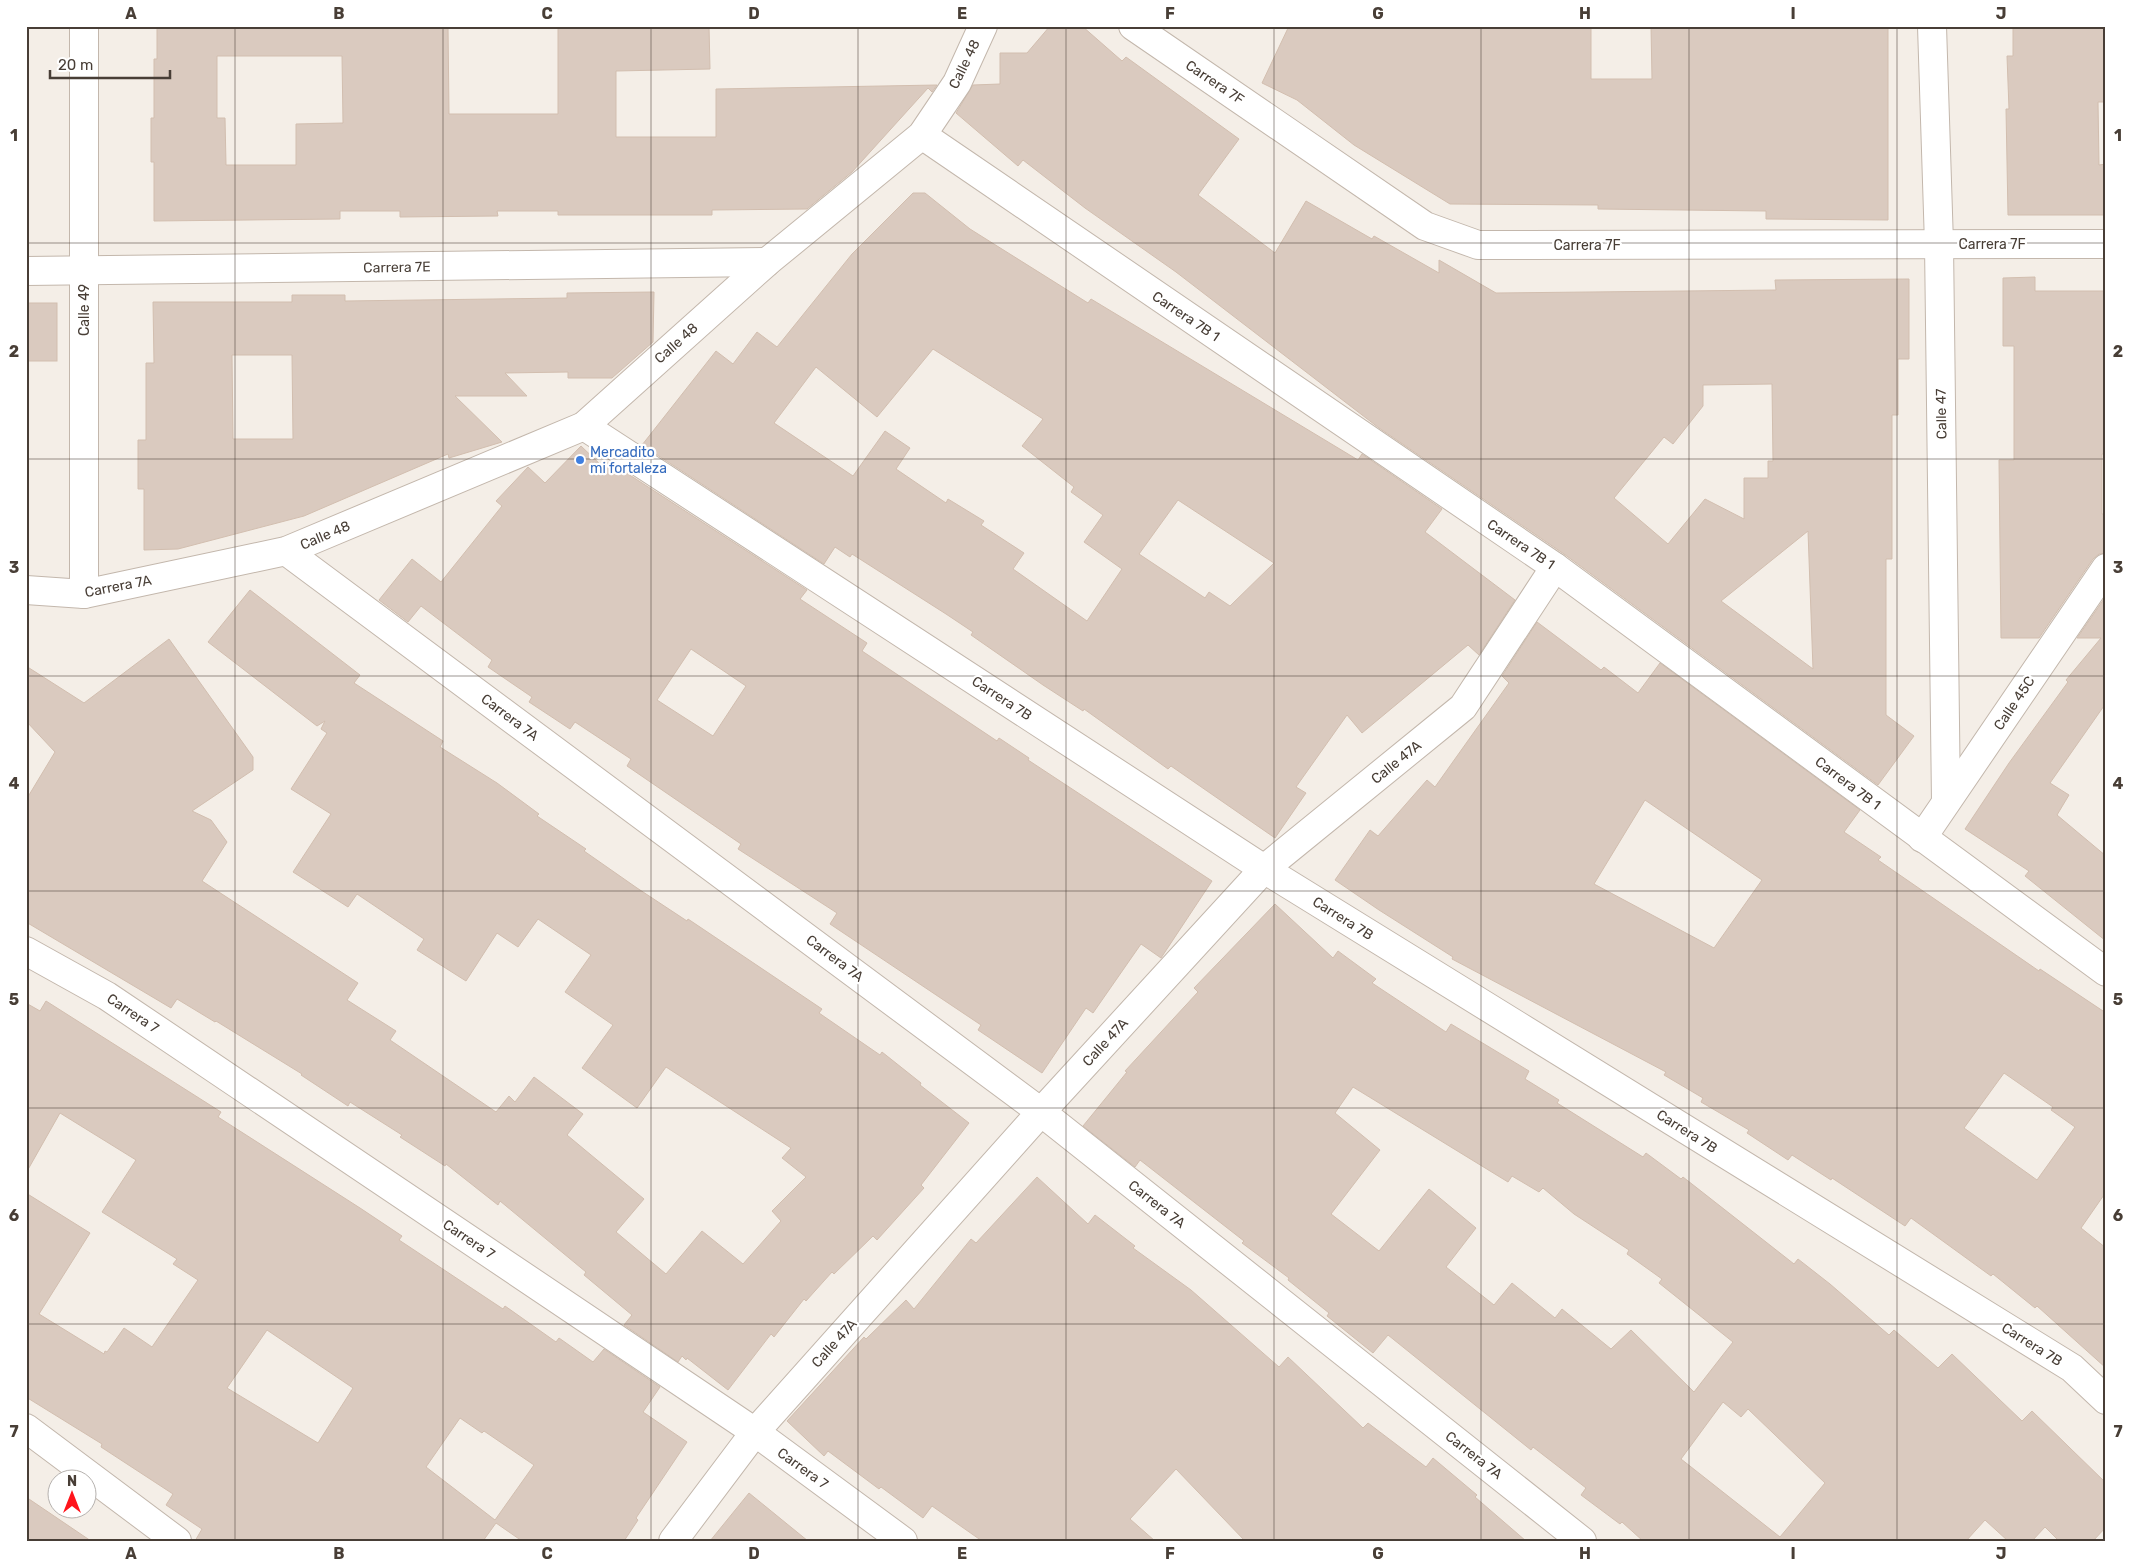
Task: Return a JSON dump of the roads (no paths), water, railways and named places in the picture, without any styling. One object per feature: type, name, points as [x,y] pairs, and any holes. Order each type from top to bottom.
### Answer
[{"type":"street","name":"Calle 49","points":[[84,26],[84,594]]},
{"type":"street","name":"Calle 48","points":[[286,552],[584,426],[767,262],[922,135],[957,82],[983,26]]},
{"type":"street","name":"Carrera 7F","points":[[1133,26],[1425,226],[1478,245],[2106,244]]},
{"type":"street","name":"Calle 47","points":[[1932,26],[1939,244],[1946,802]]},
{"type":"street","name":"Carrera 7B 1","points":[[922,135],[1555,567],[2106,972]]},
{"type":"street","name":"Carrera 7E","points":[[26,271],[767,262]]},
{"type":"street","name":"Carrera 7B","points":[[584,426],[1264,869],[2072,1368],[2106,1400]]},
{"type":"street","name":"Carrera 7A","points":[[26,590],[84,594],[286,552],[1041,1112],[1582,1541]]},
{"type":"street","name":"Calle 47A","points":[[673,1541],[755,1432],[1041,1112],[1264,869],[1464,707],[1555,567]]},
{"type":"street","name":"Calle 45C","points":[[1922,838],[2106,568]]},
{"type":"street","name":"Carrera 7","points":[[26,951],[107,996],[755,1432],[902,1541]]},
{"type":"street","points":[[26,1428],[177,1541]]},
{"type":"place","name":"Mercadito mi fortaleza","points":[[580,460]]}]
